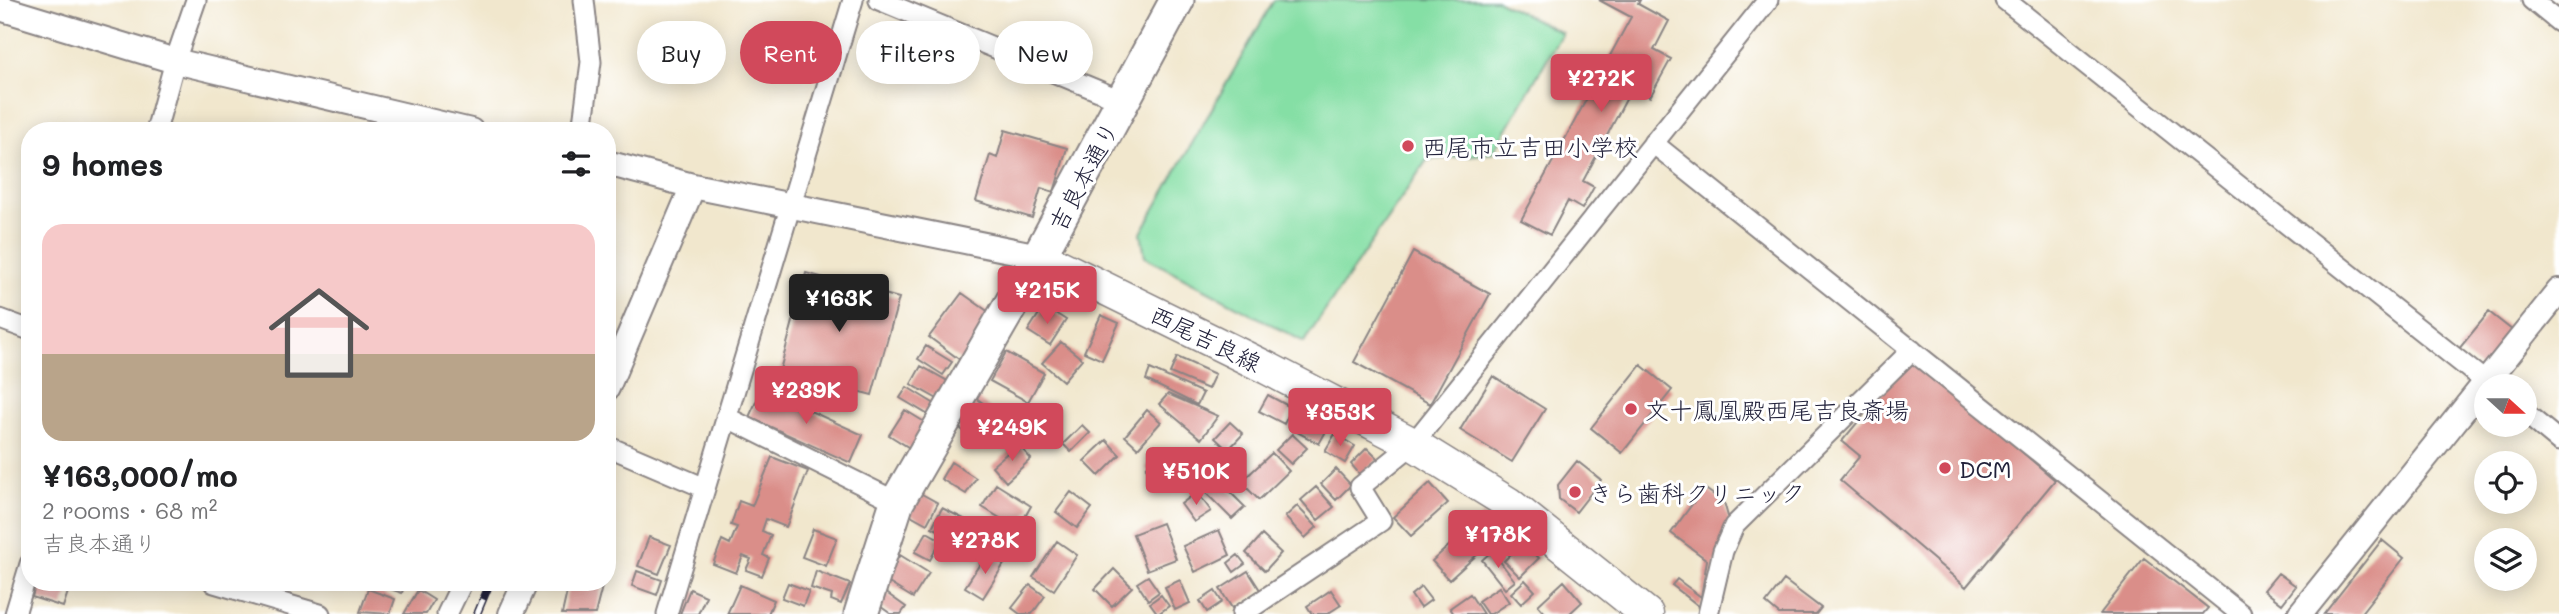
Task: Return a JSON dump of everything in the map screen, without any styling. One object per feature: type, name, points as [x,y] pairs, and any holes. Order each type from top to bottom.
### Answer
[{"type":"highway","name":"吉良本通り","points":[[860,614],[897,502],[1039,256],[1177,0]]},
{"type":"main road","name":"西尾吉良線","points":[[1039,256],[1413,444],[1508,503],[1647,614]]},
{"type":"street","points":[[158,122],[175,61],[196,0]]},
{"type":"street","points":[[583,122],[591,62],[584,0]]},
{"type":"street","points":[[667,614],[853,0]]},
{"type":"street","points":[[879,0],[1123,101]]},
{"type":"street","points":[[1242,614],[1381,521],[1360,487],[1413,444],[1768,0]]},
{"type":"street","points":[[2005,0],[2476,374]]},
{"type":"street","points":[[2532,0],[2559,22]]},
{"type":"street","points":[[0,8],[175,61],[433,122]]},
{"type":"street","points":[[1653,143],[2241,614]]},
{"type":"street","points":[[616,165],[693,186],[1039,256]]},
{"type":"street","points":[[616,367],[693,186]]},
{"type":"street","points":[[2497,374],[2559,291]]},
{"type":"street","points":[[0,318],[21,326]]},
{"type":"street","points":[[1708,614],[1723,551],[1734,526],[1912,350]]},
{"type":"street","points":[[2300,614],[2474,402]]},
{"type":"street","points":[[726,417],[897,502]]},
{"type":"street","points":[[2538,424],[2559,441]]},
{"type":"street","points":[[616,450],[705,488]]},
{"type":"street","points":[[15,614],[22,591]]},
{"type":"street","points":[[241,591],[320,614]]},
{"type":"street","points":[[447,614],[459,591]]},
{"type":"street","points":[[511,614],[521,591]]},
{"type":"green space","points":[[1274,0],[1497,0],[1562,33],[1493,153],[1427,160],[1304,342],[1145,257],[1141,233]]},
{"type":"building","points":[[1599,0],[1640,0],[1638,4],[1669,21],[1654,50],[1671,59],[1650,97],[1632,88],[1583,181],[1594,187],[1582,209],[1568,201],[1550,235],[1521,220],[1631,17]]},
{"type":"building","points":[[1005,130],[1067,148],[1054,192],[1041,188],[1032,218],[976,201],[990,155],[997,158]]},
{"type":"building","points":[[1413,252],[1490,294],[1430,404],[1354,362]]},
{"type":"building","points":[[806,273],[899,298],[872,395],[780,370]]},
{"type":"building","points":[[962,293],[1000,320],[967,365],[929,337]]},
{"type":"building","points":[[1044,306],[1066,320],[1050,345],[1028,331]]},
{"type":"building","points":[[2489,312],[2513,331],[2482,369],[2458,350]]},
{"type":"building","points":[[1101,315],[1119,323],[1102,360],[1084,352]]},
{"type":"building","points":[[1061,342],[1082,359],[1063,381],[1042,363]]},
{"type":"building","points":[[926,346],[952,362],[943,375],[918,359]]},
{"type":"building","points":[[1006,352],[1044,373],[1028,402],[990,381]]},
{"type":"building","points":[[1177,357],[1215,374],[1208,389],[1170,373]]},
{"type":"building","name":"DCM","points":[[1911,358],[2055,480],[1966,587],[1840,480],[1860,456],[1842,441]]},
{"type":"building","name":"文十鳳凰殿西尾吉良斎場","points":[[1641,365],[1672,390],[1622,453],[1591,428]]},
{"type":"building","points":[[921,366],[951,383],[941,401],[911,384]]},
{"type":"building","points":[[1150,369],[1203,393],[1197,405],[1146,380]]},
{"type":"building","points":[[1493,376],[1545,409],[1512,462],[1460,430]]},
{"type":"building","points":[[907,387],[938,406],[932,417],[900,398]]},
{"type":"building","points":[[762,389],[863,435],[851,463],[749,417]]},
{"type":"building","points":[[1168,394],[1218,416],[1201,439],[1159,404]]},
{"type":"building","points":[[1268,395],[1292,408],[1284,424],[1259,411]]},
{"type":"building","points":[[975,397],[992,410],[971,437],[955,424]]},
{"type":"building","points":[[1298,409],[1329,426],[1319,444],[1288,427]]},
{"type":"building","points":[[905,410],[931,426],[916,452],[889,435]]},
{"type":"building","points":[[1147,410],[1161,422],[1138,448],[1125,436]]},
{"type":"building","points":[[997,416],[1008,425],[993,442],[983,433]]},
{"type":"building","points":[[1230,422],[1243,434],[1228,450],[1215,438]]},
{"type":"building","points":[[1082,425],[1090,433],[1071,452],[1063,444]]},
{"type":"building","points":[[1292,434],[1307,448],[1291,464],[1276,450]]},
{"type":"building","points":[[1335,434],[1355,446],[1345,463],[1325,451]]},
{"type":"building","points":[[1106,440],[1120,455],[1099,476],[1084,461]]},
{"type":"building","points":[[1018,444],[1031,459],[1006,482],[992,466]]},
{"type":"building","points":[[1367,448],[1378,459],[1361,476],[1351,464]]},
{"type":"building","points":[[1159,453],[1175,468],[1162,482],[1146,468]]},
{"type":"building","points":[[1272,453],[1289,471],[1259,500],[1241,482]]},
{"type":"building","points":[[1204,456],[1219,470],[1202,487],[1188,472]]},
{"type":"building","points":[[772,457],[808,471],[786,527],[766,519],[762,531],[771,535],[763,555],[769,558],[762,576],[746,570],[751,559],[743,556],[736,573],[713,564],[722,540],[730,544],[737,527],[731,525],[739,501],[752,506]]},
{"type":"building","name":"きら歯科クリニック","points":[[1577,461],[1601,480],[1576,512],[1559,499],[1558,485]]},
{"type":"building","points":[[951,462],[976,478],[966,494],[941,479]]},
{"type":"building","points":[[1336,469],[1351,485],[1336,500],[1321,484]]},
{"type":"building","points":[[1219,481],[1245,507],[1232,519],[1206,493]]},
{"type":"building","points":[[1430,483],[1448,503],[1411,536],[1393,517]]},
{"type":"building","points":[[996,484],[1031,506],[1018,529],[982,507]]},
{"type":"building","points":[[1316,487],[1334,507],[1318,520],[1301,500]]},
{"type":"building","points":[[1704,488],[1724,502],[1730,524],[1700,607],[1672,585],[1677,579],[1701,597],[1707,560],[1671,533]]},
{"type":"building","points":[[1071,492],[1092,508],[1077,528],[1056,512]]},
{"type":"building","points":[[1197,492],[1211,511],[1194,522],[1181,504]]},
{"type":"building","points":[[920,493],[938,503],[927,524],[909,514]]},
{"type":"building","points":[[1297,506],[1317,527],[1305,538],[1285,517]]},
{"type":"building","points":[[942,508],[964,519],[954,538],[932,527]]},
{"type":"building","points":[[1483,515],[1500,534],[1449,580],[1432,561]]},
{"type":"building","points":[[1162,523],[1176,559],[1147,570],[1133,534]]},
{"type":"building","points":[[813,529],[837,538],[826,566],[802,557]]},
{"type":"building","points":[[1219,530],[1230,555],[1195,572],[1183,546]]},
{"type":"building","points":[[927,532],[941,540],[930,560],[915,552]]},
{"type":"building","points":[[961,535],[983,548],[977,559],[954,547]]},
{"type":"building","points":[[1262,535],[1281,553],[1265,571],[1246,553]]},
{"type":"building","points":[[649,537],[671,545],[659,574],[638,566]]},
{"type":"building","points":[[2382,540],[2404,558],[2360,614],[2324,614]]},
{"type":"building","points":[[1057,541],[1077,555],[1054,590],[1033,577]]},
{"type":"building","points":[[1523,542],[1539,558],[1520,577],[1504,561]]},
{"type":"building","points":[[1492,551],[1515,581],[1505,589],[1482,560]]},
{"type":"building","points":[[987,553],[1004,564],[983,598],[965,587]]},
{"type":"building","points":[[900,555],[929,573],[913,598],[884,580]]},
{"type":"building","points":[[1238,555],[1245,564],[1234,572],[1228,563]]},
{"type":"building","points":[[2144,558],[2208,608],[2203,614],[2100,614]]},
{"type":"building","points":[[1114,569],[1132,587],[1112,606],[1095,589]]},
{"type":"building","points":[[637,571],[662,580],[657,595],[632,586]]},
{"type":"building","points":[[816,571],[850,584],[841,604],[831,600],[832,595],[811,588]]},
{"type":"building","points":[[1248,571],[1260,590],[1232,608],[1220,589]]},
{"type":"building","points":[[2278,573],[2296,586],[2282,604],[2264,590]]},
{"type":"building","points":[[1148,576],[1159,592],[1148,600],[1137,583]]},
{"type":"building","points":[[1180,580],[1190,603],[1175,610],[1165,587]]},
{"type":"building","points":[[1525,580],[1535,591],[1521,604],[1511,593]]},
{"type":"building","points":[[1784,580],[1821,608],[1816,614],[1779,614],[1766,603]]},
{"type":"building","points":[[1564,581],[1582,602],[1569,614],[1546,614],[1538,605]]},
{"type":"building","points":[[788,583],[809,591],[803,606],[782,598]]},
{"type":"building","points":[[740,585],[774,600],[768,614],[727,614]]},
{"type":"building","points":[[1030,585],[1045,596],[1032,614],[1020,614],[1012,608]]},
{"type":"building","points":[[1421,587],[1431,600],[1420,608],[1411,595]]},
{"type":"building","points":[[1499,587],[1509,602],[1487,614],[1478,601]]},
{"type":"building","points":[[690,589],[706,596],[698,614],[680,614]]},
{"type":"building","points":[[1331,590],[1341,605],[1327,614],[1312,614],[1307,606]]},
{"type":"building","points":[[34,591],[68,591],[63,607],[32,597]]},
{"type":"building","points":[[367,591],[395,599],[390,614],[360,612]]},
{"type":"building","points":[[417,591],[434,600],[426,614],[404,614]]},
{"type":"building","points":[[567,591],[601,591],[595,614],[562,614]]},
{"type":"building","points":[[1215,591],[1222,602],[1207,612],[1200,601]]},
{"type":"building","points":[[885,592],[906,607],[901,614],[891,614],[877,604]]},
{"type":"building","points":[[1470,594],[1483,614],[1454,614],[1450,608]]},
{"type":"building","points":[[1161,595],[1169,606],[1158,614],[1150,603]]},
{"type":"railway","points":[[477,614],[487,591]]},
{"type":"place","name":"西尾市立吉田小学校","points":[[1408,146]]},
{"type":"place","name":"文十鳳凰殿西尾吉良斎場","points":[[1631,409]]},
{"type":"place","name":"DCM","points":[[1945,468]]},
{"type":"place","name":"きら歯科クリニック","points":[[1575,492]]}]
